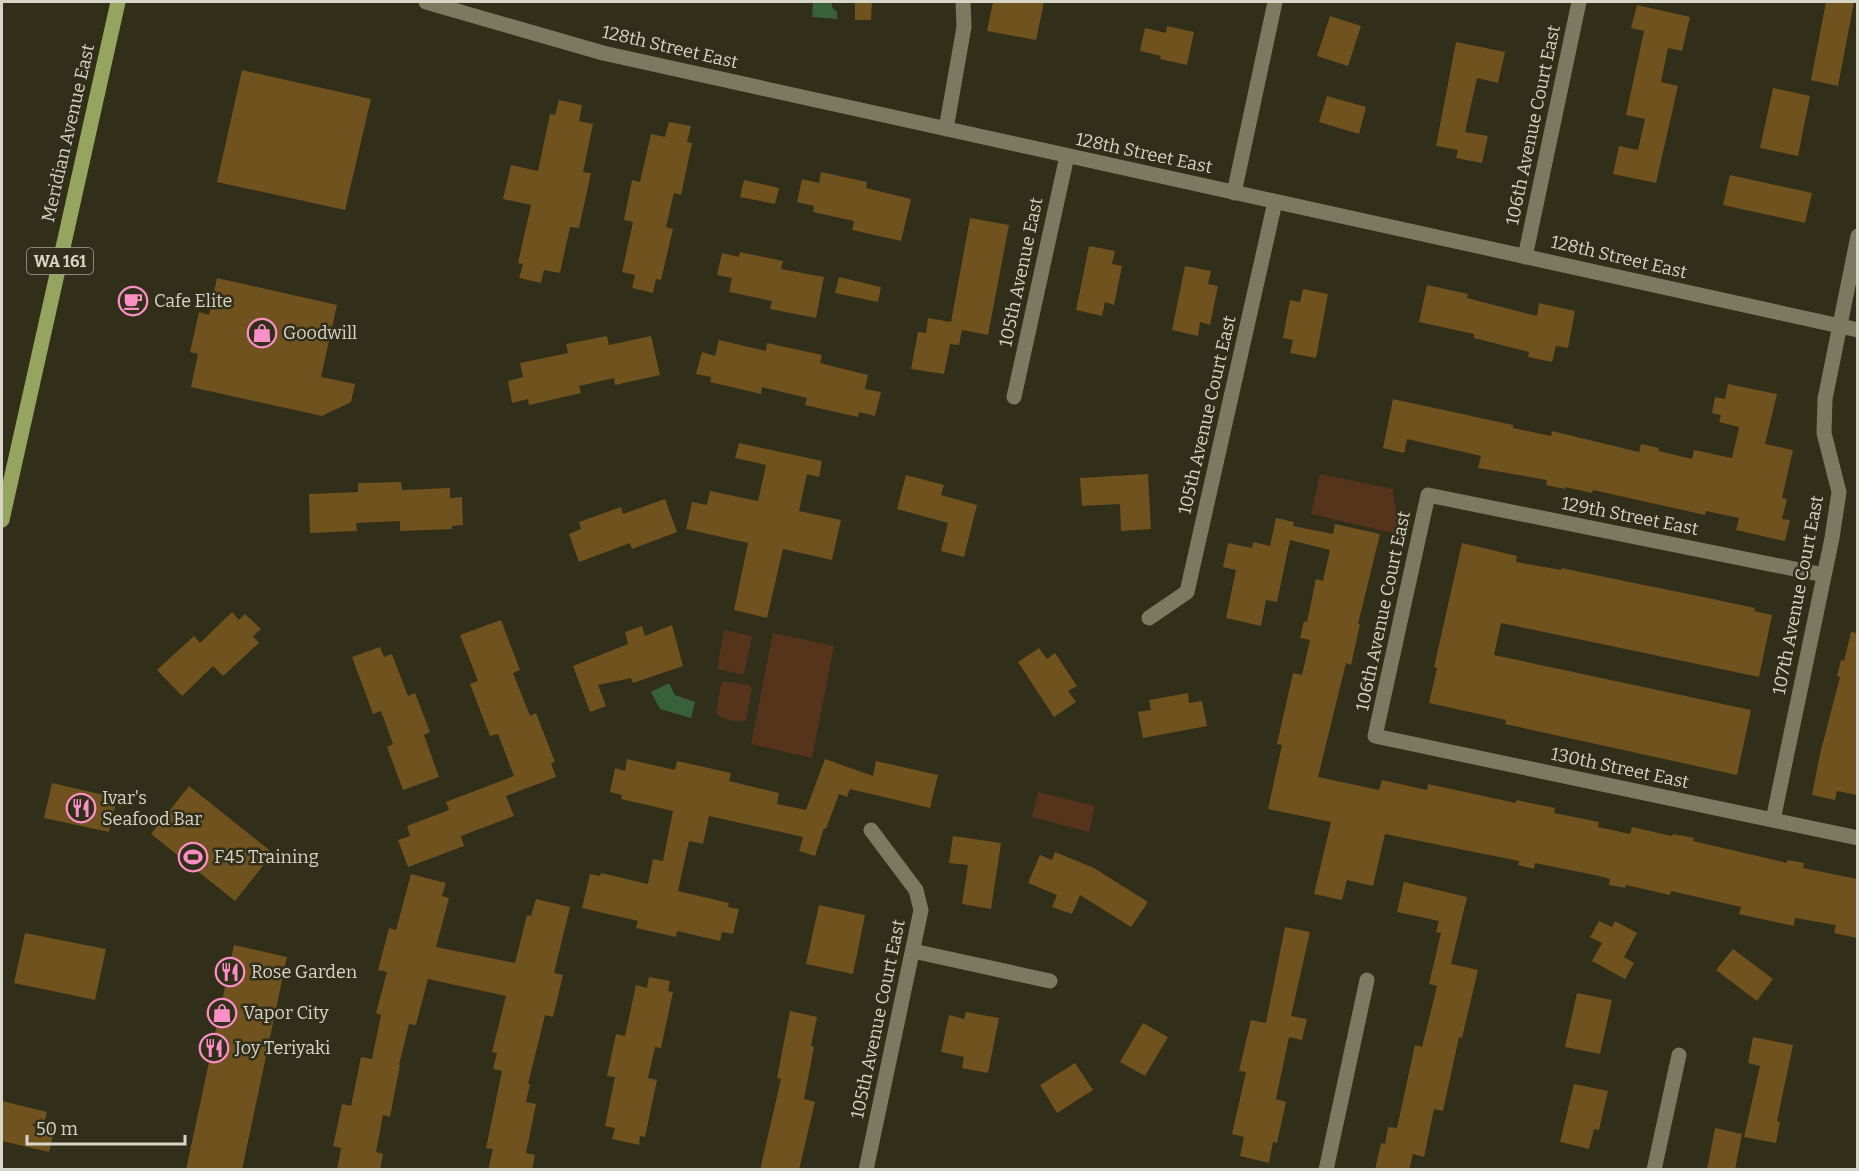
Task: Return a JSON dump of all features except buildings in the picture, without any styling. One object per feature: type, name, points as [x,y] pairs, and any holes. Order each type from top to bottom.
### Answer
[{"type":"main road","name":"Meridian Avenue East","points":[[2,520],[118,2]]},
{"type":"street","name":"128th Street East","points":[[426,2],[603,53],[1857,330]]},
{"type":"street","points":[[946,129],[964,27],[963,2]]},
{"type":"street","points":[[1234,193],[1275,2]]},
{"type":"street","name":"106th Avenue Court East","points":[[1525,257],[1579,2]]},
{"type":"street","name":"105th Avenue East","points":[[1014,397],[1067,156]]},
{"type":"street","name":"105th Avenue Court East","points":[[1149,618],[1187,592],[1275,202]]},
{"type":"street","name":"107th Avenue Court East","points":[[1773,820],[1839,492],[1824,433],[1825,399],[1857,236]]},
{"type":"street","name":"106th Avenue Court East","points":[[1376,735],[1428,495]]},
{"type":"street","name":"129th Street East","points":[[1428,495],[1824,575]]},
{"type":"street","name":"130th Street East","points":[[1376,735],[1857,838]]},
{"type":"street","name":"105th Avenue Court East","points":[[866,1170],[921,910],[919,897],[910,879],[871,830]]},
{"type":"street","points":[[913,951],[1050,981]]},
{"type":"street","points":[[1326,1170],[1368,980]]},
{"type":"street","points":[[1654,1170],[1679,1055]]},
{"type":"shaded area","points":[[813,2],[832,2],[832,7],[837,12],[837,19],[812,17]]},
{"type":"shaded area","points":[[1320,474],[1393,489],[1398,515],[1397,534],[1311,514]]},
{"type":"shaded area","points":[[724,630],[752,636],[744,675],[717,669]]},
{"type":"shaded area","points":[[773,633],[834,646],[812,758],[751,744]]},
{"type":"shaded area","points":[[724,681],[749,685],[752,688],[746,721],[730,720],[716,713],[721,684]]},
{"type":"shaded area","points":[[669,683],[675,695],[695,702],[691,718],[660,709],[651,692]]},
{"type":"shaded area","points":[[1038,792],[1095,806],[1089,832],[1032,817]]},
{"type":"place","name":"Cafe Elite","points":[[133,301]]},
{"type":"place","name":"Goodwill","points":[[262,333]]},
{"type":"place","name":"Ivar's Seafood Bar","points":[[81,808]]},
{"type":"place","name":"F45 Training","points":[[193,857]]},
{"type":"place","name":"Rose Garden","points":[[230,972]]},
{"type":"place","name":"Vapor City","points":[[222,1013]]},
{"type":"place","name":"Joy Teriyaki","points":[[214,1048]]}]
